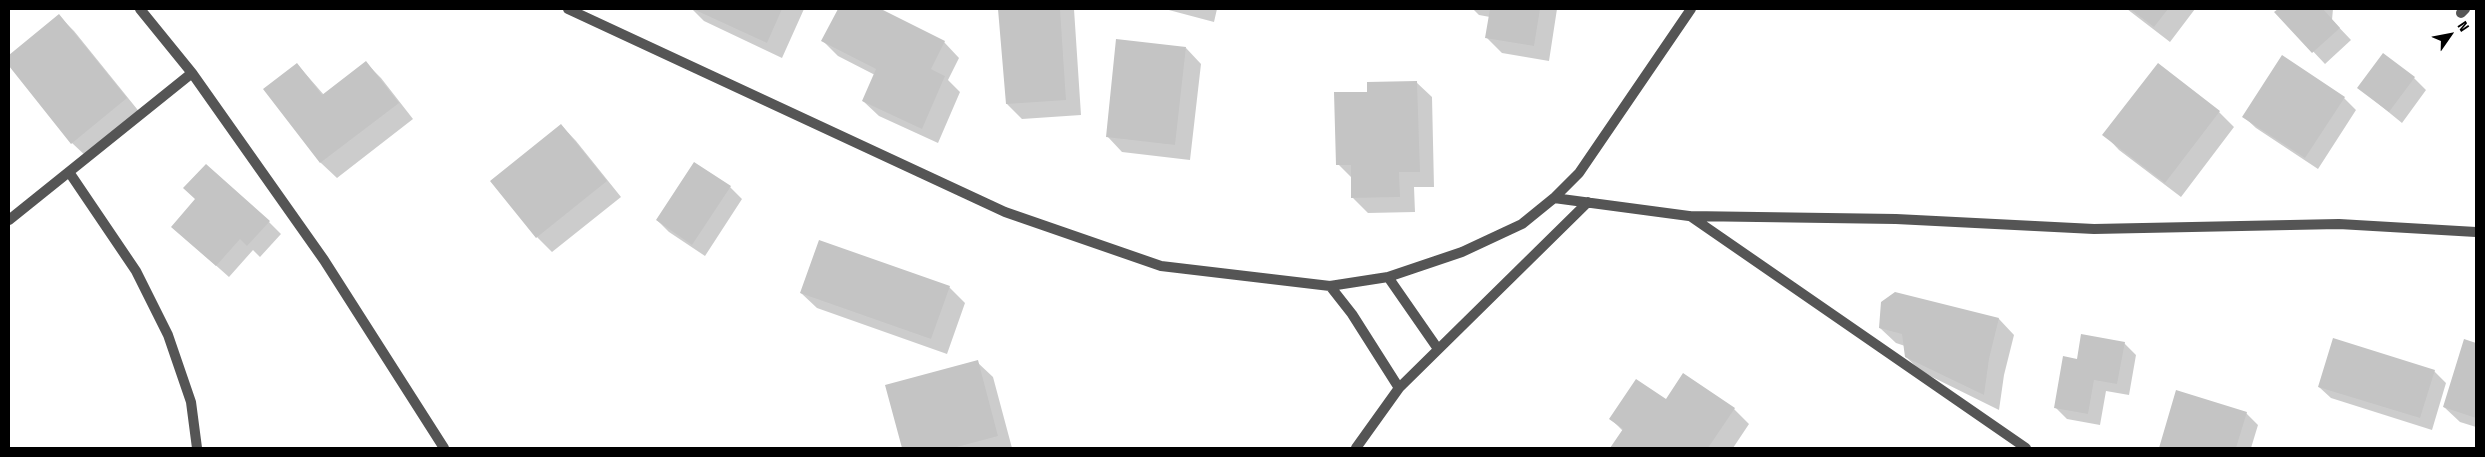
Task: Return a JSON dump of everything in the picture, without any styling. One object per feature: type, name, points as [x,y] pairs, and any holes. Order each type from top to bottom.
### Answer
[{"type":"street","points":[[140,9],[192,73],[324,260],[444,448]]},
{"type":"street","points":[[568,9],[1005,212],[1161,266],[1330,286],[1388,277],[1462,252],[1522,224],[1554,198],[1578,173],[1691,9]]},
{"type":"street","points":[[9,220],[192,73]]},
{"type":"street","points":[[69,172],[136,271],[168,335],[191,402],[197,448]]},
{"type":"street","points":[[1554,198],[1689,216],[1896,219],[2094,229],[2339,224],[2476,232]]},
{"type":"street","points":[[1356,448],[1399,388],[1588,202]]},
{"type":"street","points":[[1689,216],[2026,448]]},
{"type":"street","points":[[1388,277],[1438,349]]},
{"type":"street","points":[[1330,286],[1352,314],[1399,388]]},
{"type":"building","points":[[693,9],[782,9],[767,43]]},
{"type":"building","points":[[838,9],[881,9],[945,41],[931,69],[945,76],[922,129],[862,101],[876,69],[821,41]]},
{"type":"building","points":[[998,9],[1060,9],[1066,100],[1006,104]]},
{"type":"building","points":[[1490,9],[1540,9],[1534,46],[1485,38]]},
{"type":"building","points":[[2130,9],[2168,9],[2154,27]]},
{"type":"building","points":[[2278,9],[2323,9],[2340,28],[2312,53],[2274,12]]},
{"type":"building","points":[[59,14],[127,98],[71,144],[9,66],[9,55]]},
{"type":"building","points":[[1116,39],[1186,47],[1175,145],[1106,137]]},
{"type":"building","points":[[2383,53],[2415,77],[2389,112],[2357,88]]},
{"type":"building","points":[[2282,55],[2345,97],[2305,158],[2242,117]]},
{"type":"building","points":[[366,61],[399,103],[320,163],[263,89],[297,63],[322,95]]},
{"type":"building","points":[[2158,63],[2220,111],[2165,183],[2102,135]]},
{"type":"building","points":[[1417,81],[1420,172],[1399,172],[1400,197],[1351,198],[1351,165],[1336,165],[1334,92],[1367,92],[1367,82]]},
{"type":"building","points":[[561,124],[607,181],[536,238],[490,181]]},
{"type":"building","points":[[694,162],[731,186],[692,245],[656,220]]},
{"type":"building","points":[[206,164],[270,221],[247,246],[240,239],[216,266],[171,227],[195,199],[183,188]]},
{"type":"building","points":[[819,240],[950,286],[931,339],[800,293]]},
{"type":"building","points":[[1895,292],[1999,318],[1989,359],[1984,395],[1905,357],[1902,334],[1879,328],[1881,302]]},
{"type":"building","points":[[2081,334],[2125,342],[2117,384],[2094,380],[2088,414],[2054,408],[2063,356],[2077,359]]},
{"type":"building","points":[[2333,338],[2435,370],[2420,418],[2318,387]]},
{"type":"building","points":[[2464,339],[2476,343],[2476,418],[2443,407]]},
{"type":"building","points":[[978,360],[998,436],[953,448],[902,448],[885,385]]},
{"type":"building","points":[[1683,373],[1735,408],[1708,448],[1610,448],[1623,429],[1609,419],[1636,379],[1666,399]]},
{"type":"building","points":[[2176,390],[2247,412],[2236,448],[2159,448]]}]
